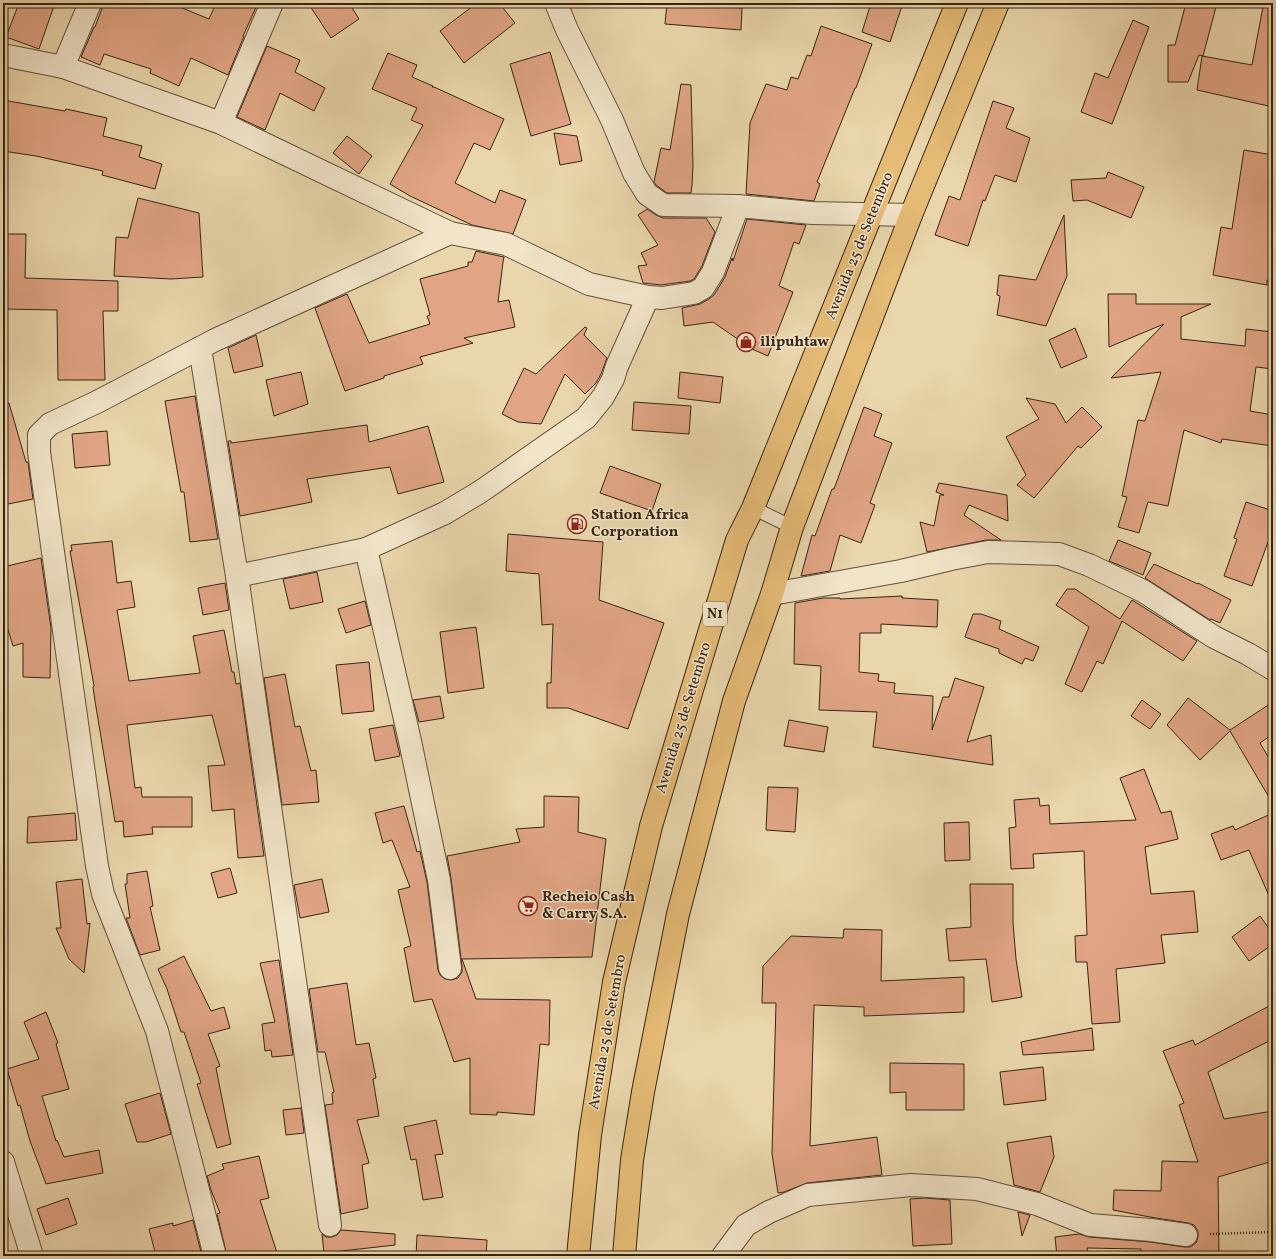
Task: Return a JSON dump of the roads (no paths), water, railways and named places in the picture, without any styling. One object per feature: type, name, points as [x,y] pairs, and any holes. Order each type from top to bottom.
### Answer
[{"type":"highway","name":"Avenida 25 de Setembro","points":[[578,1256],[590,1135],[614,982],[651,826],[737,540],[753,508],[957,3]]},
{"type":"highway","points":[[624,1256],[632,1160],[642,1092],[678,914],[734,701],[772,594],[792,526],[911,215],[998,3]]},
{"type":"street","points":[[63,68],[90,3]]},
{"type":"street","points":[[221,122],[272,3]]},
{"type":"street","points":[[556,3],[567,30],[612,120],[634,173],[647,194],[663,205],[738,206],[812,213],[911,215]]},
{"type":"street","points":[[3,55],[63,68],[221,122],[450,233],[506,244],[589,284],[648,297],[662,298],[694,293],[703,288],[713,272],[738,206]]},
{"type":"street","points":[[215,1256],[157,1031],[103,894],[97,866],[39,446],[39,435],[50,424],[97,402],[215,340],[450,233]]},
{"type":"street","points":[[237,576],[366,549],[445,513],[480,492],[586,418],[603,397],[613,379],[617,366],[648,297]]},
{"type":"street","points":[[200,348],[237,576],[330,1225]]},
{"type":"street","points":[[366,549],[440,880],[450,968]]},
{"type":"street","points":[[772,594],[901,571],[988,552],[1059,554],[1089,565],[1143,591],[1214,637],[1248,654],[1273,669]]},
{"type":"street","points":[[3,1162],[32,1256]]},
{"type":"street","points":[[723,1256],[746,1225],[768,1212],[808,1195],[911,1185],[977,1189],[1037,1204],[1090,1224],[1186,1235]]},
{"type":"lane","points":[[753,508],[792,526]]},
{"type":"place","name":"ilipuhtaw","points":[[746,342]]},
{"type":"place","name":"Station Africa Corporation","points":[[577,524]]},
{"type":"place","name":"Recheio Cash & Carry S.A.","points":[[528,906]]}]
